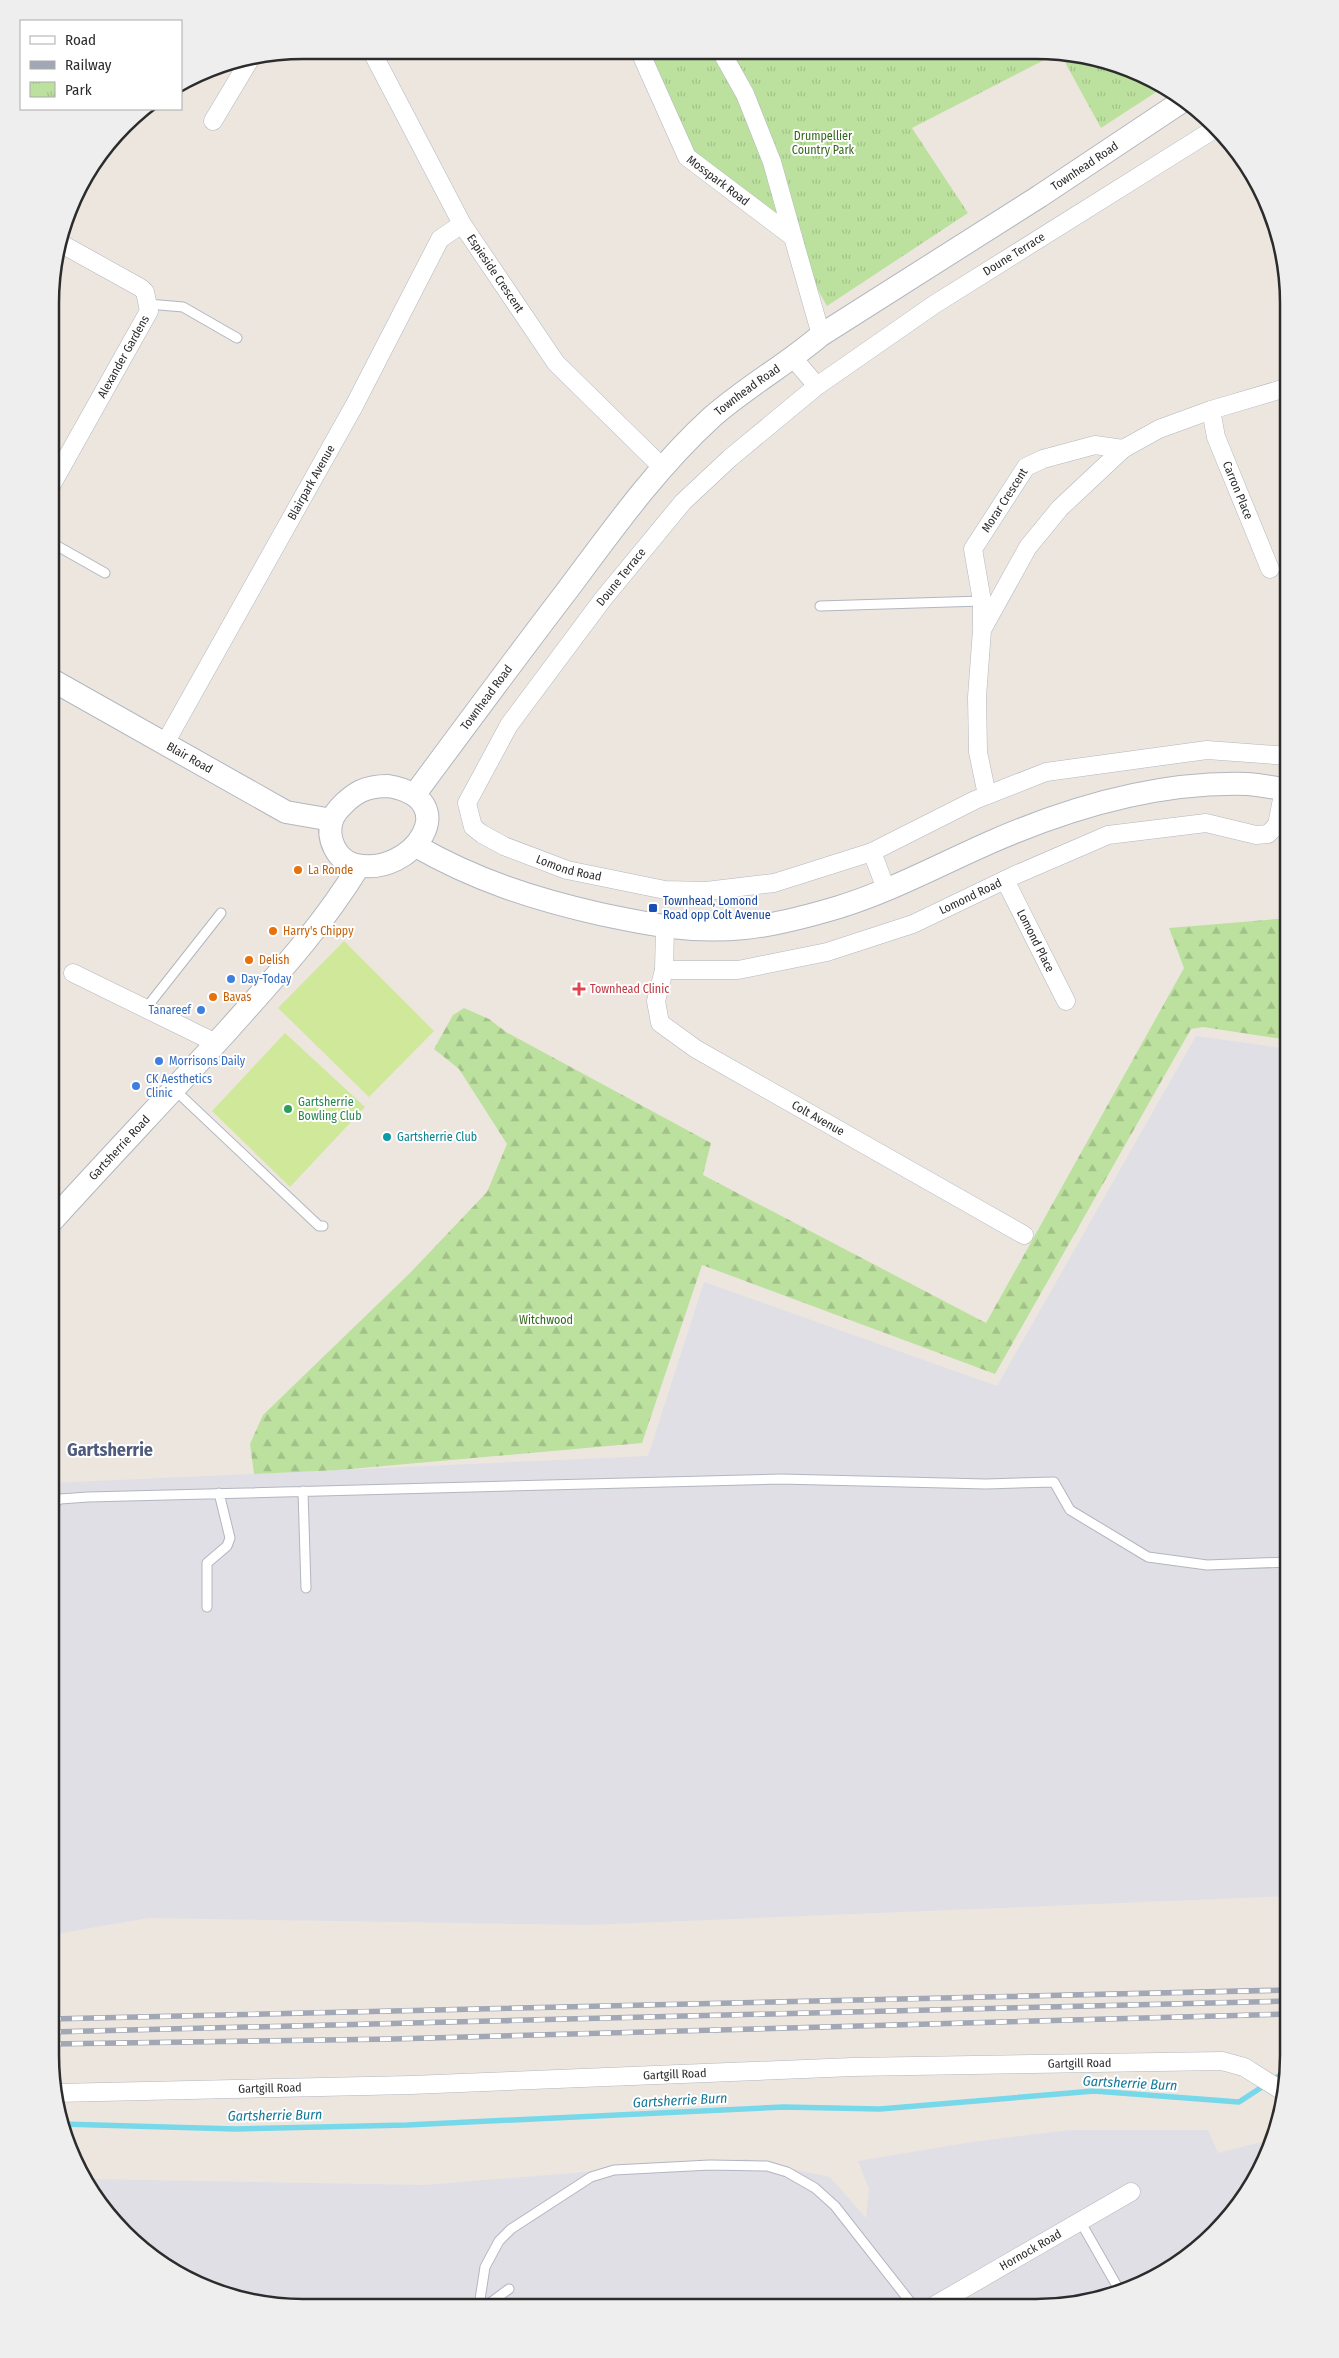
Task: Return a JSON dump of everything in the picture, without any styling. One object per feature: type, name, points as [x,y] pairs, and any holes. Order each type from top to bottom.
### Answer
[{"type":"street","name":"Espieside Crescent","points":[[376,59],[462,224],[556,362],[663,468]]},
{"type":"street","name":"Mosspark Road","points":[[643,59],[687,157],[793,237]]},
{"type":"street","points":[[725,59],[745,94],[772,162],[821,335]]},
{"type":"street","points":[[213,120],[245,66]]},
{"type":"street","name":"Townhead Road","points":[[415,794],[597,550],[663,468],[712,417],[794,358],[821,335],[1040,196],[1178,104]]},
{"type":"street","name":"Doune Terrace","points":[[467,803],[509,725],[603,598],[664,522],[730,458],[817,386],[935,304],[1210,132]]},
{"type":"street","name":"Blairpark Avenue","points":[[164,745],[354,406],[440,239],[462,224]]},
{"type":"street","name":"Alexander Gardens","points":[[59,469],[146,317],[148,304],[145,292],[141,288],[65,246]]},
{"type":"street","points":[[794,358],[817,386]]},
{"type":"street","name":"Morar Crescent","points":[[982,630],[1028,547],[1060,508],[1123,449],[1159,429],[1211,410],[1280,390]]},
{"type":"street","name":"Carron Place","points":[[1211,410],[1216,436],[1270,569]]},
{"type":"street","name":"Morar Crescent","points":[[987,795],[978,752],[977,697],[982,630],[982,600],[973,549],[1026,467],[1043,459],[1095,445],[1123,449]]},
{"type":"street","name":"Blair Road","points":[[59,684],[164,745],[286,812],[332,820]]},
{"type":"street","name":"Lomond Road","points":[[467,803],[473,827],[504,846],[567,870],[665,890],[706,891],[774,882],[872,852],[987,795],[1046,772],[1207,750],[1280,755]]},
{"type":"street","name":"Lomond Road","points":[[416,846],[488,882],[540,900],[665,928],[699,930],[746,928],[840,906],[886,889],[994,841],[1097,803],[1154,790],[1203,786],[1249,784],[1280,789]]},
{"type":"street","points":[[388,786],[403,788],[415,794],[425,805],[428,816],[425,830],[416,846],[394,861],[370,868],[350,864],[335,850],[332,842],[332,820],[346,802],[362,790],[388,786]]},
{"type":"street","name":"Lomond Road","points":[[664,970],[738,970],[827,952],[913,924],[1005,880],[1108,835],[1206,823],[1256,834],[1268,834],[1277,825],[1280,813]]},
{"type":"street","points":[[872,852],[886,889]]},
{"type":"street","name":"Gartsherrie Road","points":[[59,1213],[175,1090],[313,934],[337,903],[359,866]]},
{"type":"street","name":"Lomond Place","points":[[1005,880],[1066,1001]]},
{"type":"street","points":[[664,970],[665,928]]},
{"type":"street","name":"Colt Avenue","points":[[664,970],[656,1001],[660,1023],[696,1049],[1024,1235]]},
{"type":"street","points":[[73,973],[147,1007],[216,1042]]},
{"type":"street","name":"Gartgill Road","points":[[62,2092],[411,2085],[863,2066],[1222,2061],[1244,2067],[1278,2088]]},
{"type":"street","name":"Hornock Road","points":[[946,2299],[1131,2192]]},
{"type":"lane","points":[[148,304],[183,307],[237,338]]},
{"type":"lane","points":[[59,547],[105,573]]},
{"type":"lane","points":[[820,606],[982,600]]},
{"type":"lane","points":[[147,1007],[221,913]]},
{"type":"lane","points":[[175,1090],[319,1226],[322,1226]]},
{"type":"lane","points":[[59,1500],[88,1496],[780,1478],[986,1484],[1054,1482],[1070,1510],[1148,1557],[1207,1565],[1280,1562]]},
{"type":"lane","points":[[303,1491],[306,1588]]},
{"type":"lane","points":[[207,1607],[207,1563],[228,1546],[230,1538],[219,1494]]},
{"type":"lane","points":[[480,2299],[485,2267],[499,2241],[511,2229],[591,2177],[614,2170],[710,2165],[767,2166],[788,2172],[814,2188],[835,2206],[908,2299]]},
{"type":"lane","points":[[1080,2221],[1117,2285]]},
{"type":"lane","points":[[495,2299],[509,2289]]},
{"type":"shaded area","points":[[1196,1036],[1280,1048],[1280,1896],[588,1925],[149,1918],[59,1933],[59,1483],[648,1456],[704,1282],[997,1386]]},
{"type":"shaded area","points":[[1070,2130],[1208,2130],[1218,2153],[1264,2141],[1248,2177],[1230,2204],[1209,2228],[1185,2249],[1158,2267],[1129,2281],[1084,2295],[1052,2299],[287,2299],[240,2291],[210,2281],[181,2267],[154,2249],[130,2228],[109,2204],[92,2179],[425,2185],[746,2159],[830,2177],[866,2218],[869,2189],[858,2161],[972,2142]]},
{"type":"green space","name":"Drumpellier Country Park","points":[[648,59],[1046,59],[912,128],[968,213],[827,306],[781,224],[697,158]]},
{"type":"green space","points":[[1064,61],[1099,67],[1129,77],[1158,91],[1101,128]]},
{"type":"green space","name":"Witchwood","points":[[1280,919],[1280,1039],[1203,1027],[1191,1029],[995,1374],[702,1265],[642,1443],[339,1470],[254,1474],[250,1444],[263,1415],[410,1273],[487,1192],[507,1144],[459,1069],[434,1049],[453,1015],[464,1008],[489,1019],[506,1032],[711,1143],[703,1175],[986,1323],[1184,968],[1169,928]]},
{"type":"green space","points":[[344,941],[434,1031],[369,1097],[278,1008]]},
{"type":"green space","name":"Gartsherrie Bowling Club","points":[[285,1033],[365,1107],[290,1187],[212,1111]]},
{"type":"waterway","name":"Gartsherrie Burn","points":[[69,2124],[236,2129],[407,2125],[783,2107],[880,2109],[1094,2091],[1239,2102],[1279,2076]]},
{"type":"railway","points":[[59,2019],[1280,1990]]},
{"type":"railway","points":[[59,2032],[1280,2001]]},
{"type":"railway","points":[[59,2044],[394,2039],[1280,2014]]},
{"type":"place","name":"La Ronde","points":[[298,870]]},
{"type":"place","name":"Townhead, Lomond Road opp Colt Avenue","points":[[653,908]]},
{"type":"place","name":"Harry's Chippy","points":[[273,931]]},
{"type":"place","name":"Delish","points":[[249,960]]},
{"type":"place","name":"Day-Today","points":[[231,979]]},
{"type":"place","name":"Townhead Clinic","points":[[579,989]]},
{"type":"place","name":"Bavas","points":[[213,997]]},
{"type":"place","name":"Tanareef","points":[[201,1010]]},
{"type":"place","name":"Morrisons Daily","points":[[159,1061]]},
{"type":"place","name":"CK Aesthetics Clinic","points":[[136,1086]]},
{"type":"place","name":"Gartsherrie Bowling Club","points":[[288,1109]]},
{"type":"place","name":"Gartsherrie Club","points":[[387,1137]]},
{"type":"district","name":"Gartsherrie","points":[[110,1450]]}]
